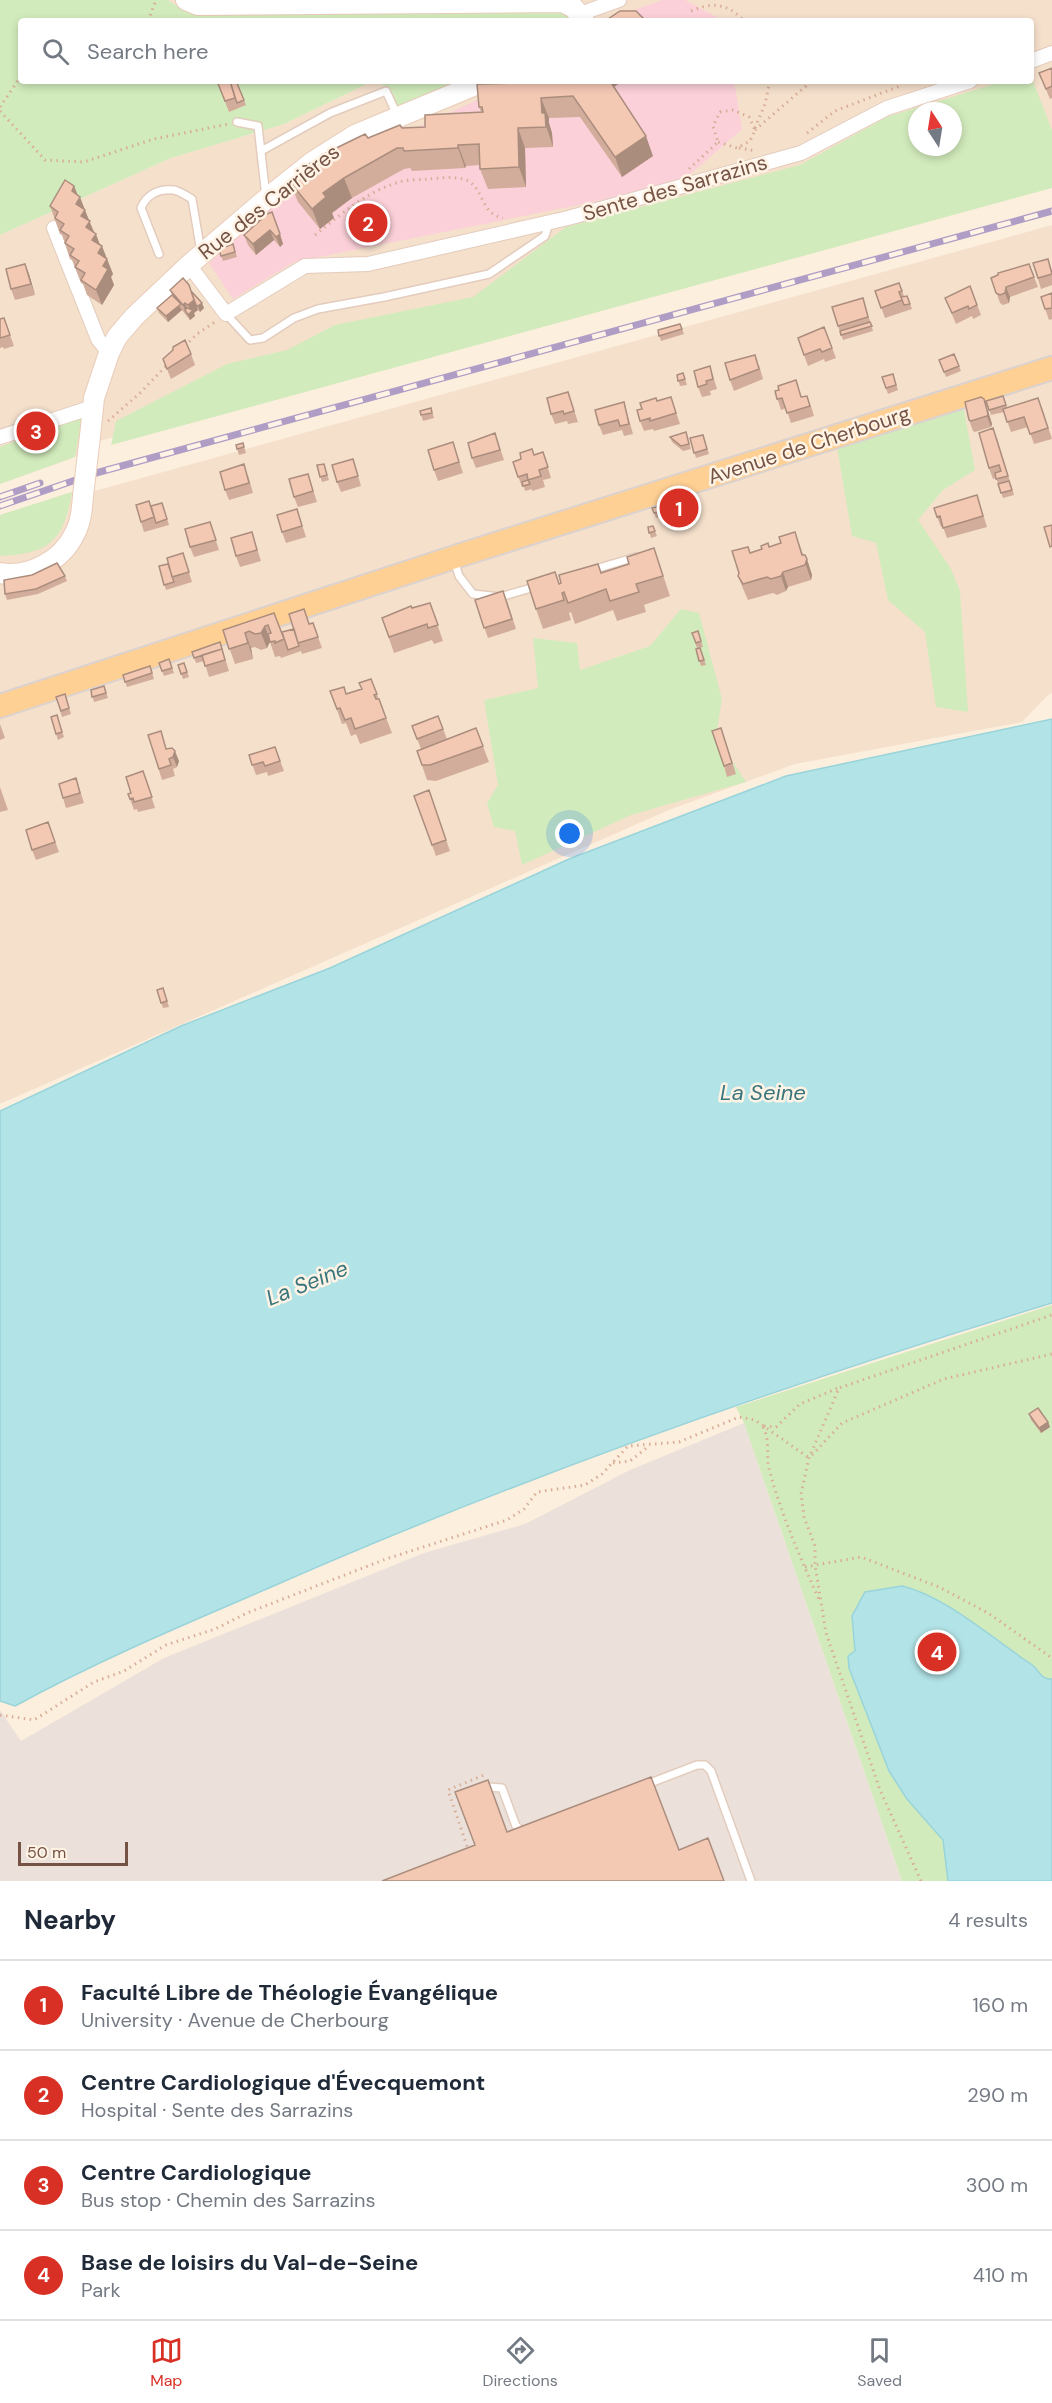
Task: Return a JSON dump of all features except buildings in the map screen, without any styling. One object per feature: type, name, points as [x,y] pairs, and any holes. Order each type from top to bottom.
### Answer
[{"type":"main road","name":"Avenue de Cherbourg","points":[[0,706],[459,556],[1052,368]]},
{"type":"street","points":[[186,0],[198,5],[555,2],[567,4],[582,17],[620,0]]},
{"type":"street","points":[[1034,60],[1052,53]]},
{"type":"street","name":"Rue des Carrières","points":[[0,573],[28,572],[42,567],[59,555],[75,533],[83,496],[94,398],[109,353],[117,337],[134,317],[195,260],[311,163],[355,135],[478,84]]},
{"type":"street","name":"Sente des Sarrazins","points":[[226,314],[304,266],[369,264],[549,222],[801,153],[886,108],[961,84]]},
{"type":"street","points":[[54,228],[98,339],[109,353]]},
{"type":"street","points":[[195,260],[226,314]]},
{"type":"street","points":[[0,437],[93,407]]},
{"type":"lane","points":[[261,151],[330,113],[386,91],[398,117]]},
{"type":"lane","points":[[237,122],[258,126],[266,199]]},
{"type":"lane","points":[[159,254],[141,208],[144,200],[153,193],[174,190],[192,199],[195,260]]},
{"type":"lane","points":[[226,314],[250,340],[263,338],[294,318],[318,309],[489,274],[545,236],[549,222]]},
{"type":"lane","points":[[580,573],[649,553]]},
{"type":"lane","points":[[459,556],[459,576],[473,594],[500,597],[546,584]]},
{"type":"lane","points":[[634,1789],[697,1765],[705,1765],[711,1771],[751,1881]]},
{"type":"lane","points":[[477,1791],[488,1787],[502,1788],[516,1826],[522,1831],[540,1827]]},
{"type":"path","points":[[149,18],[156,0]]},
{"type":"path","points":[[691,11],[704,5],[730,7],[741,18]]},
{"type":"path","points":[[18,81],[0,109],[45,160],[84,162],[154,139],[237,122]]},
{"type":"path","points":[[737,148],[750,141],[765,104],[769,84]]},
{"type":"path","points":[[755,130],[807,84]]},
{"type":"path","points":[[802,136],[835,111],[901,84]]},
{"type":"path","points":[[718,142],[713,126],[720,112],[733,110],[749,117],[755,130]]},
{"type":"path","points":[[718,142],[759,152]]},
{"type":"path","points":[[686,172],[718,142]]},
{"type":"path","points":[[315,235],[358,201],[398,182],[441,178],[466,180],[475,187],[494,216],[502,218],[514,216]]},
{"type":"path","points":[[180,351],[196,334],[226,314]]},
{"type":"path","points":[[90,436],[140,393],[172,360]]},
{"type":"path","points":[[762,1426],[776,1427],[800,1404],[839,1388],[1052,1315]]},
{"type":"path","points":[[808,1458],[842,1424],[944,1378],[1052,1354]]},
{"type":"path","points":[[839,1388],[808,1458],[801,1494],[804,1516],[815,1546],[815,1565],[826,1633],[880,1790],[921,1881]]},
{"type":"path","points":[[0,1714],[34,1720],[94,1682],[124,1671],[166,1646],[215,1629],[247,1613],[386,1559],[507,1520],[524,1509],[537,1492],[585,1485],[602,1474],[628,1446],[679,1442],[739,1417],[754,1420],[808,1458]]},
{"type":"path","points":[[762,1426],[768,1438],[769,1469],[791,1538],[822,1606]]},
{"type":"path","points":[[611,1463],[630,1461],[650,1445]]},
{"type":"path","points":[[804,1567],[861,1557],[939,1587],[988,1613],[1052,1658]]},
{"type":"path","points":[[470,1854],[448,1790],[484,1775]]},
{"type":"shaded area","points":[[168,0],[1052,0],[1052,172],[100,441],[75,457],[0,484],[0,235],[171,158],[284,124],[367,84],[382,84],[397,107],[454,84],[1034,84],[1034,18],[489,18],[179,7]]},
{"type":"shaded area","points":[[663,0],[685,0],[718,18],[610,18]]},
{"type":"shaded area","points":[[512,84],[734,84],[742,129],[678,185],[294,262],[233,299],[209,263],[292,185]]},
{"type":"shaded area","points":[[1052,225],[1052,693],[1022,722],[795,764],[669,810],[0,1104],[0,515],[72,492],[91,492]]},
{"type":"shaded area","points":[[744,1423],[902,1881],[0,1881],[0,1710],[21,1741],[164,1658],[424,1553],[525,1524],[630,1470]]},
{"type":"green space","points":[[0,0],[168,0],[179,7],[562,8],[570,18],[18,18],[18,84],[367,84],[284,124],[171,158],[0,235]]},
{"type":"green space","points":[[382,84],[454,84],[397,107]]},
{"type":"green space","points":[[994,84],[1034,84],[1052,130],[1052,188],[111,445],[116,421],[227,364],[287,350],[335,325],[473,297],[566,227],[800,165],[887,117],[908,111],[908,156],[962,156],[962,102],[936,102]]},
{"type":"green space","points":[[963,405],[975,470],[943,490],[918,520],[951,569],[960,591],[968,712],[936,707],[925,632],[888,600],[876,543],[852,536],[837,447]]},
{"type":"green space","points":[[82,416],[75,457],[0,484],[0,447]]},
{"type":"green space","points":[[72,492],[64,522],[59,533],[51,542],[31,552],[0,556],[0,515]]},
{"type":"green space","points":[[681,609],[699,613],[722,699],[716,736],[746,782],[631,815],[522,865],[515,831],[494,827],[487,803],[498,785],[484,700],[538,688],[533,638],[577,643],[580,670],[650,646]]},
{"type":"green space","points":[[1052,1305],[1052,1881],[902,1881],[744,1423],[736,1407]]},
{"type":"water","name":"La Seine","points":[[1052,719],[1052,1303],[754,1399],[558,1470],[365,1547],[205,1616],[109,1659],[15,1706],[0,1701],[0,1111],[181,1026],[330,968],[569,859],[786,776]]},
{"type":"water","points":[[902,1586],[932,1597],[947,1606],[1034,1666],[1042,1676],[1052,1679],[1052,1881],[948,1881],[943,1840],[907,1799],[889,1771],[849,1668],[848,1656],[855,1651],[852,1616],[865,1592]]},
{"type":"railway","points":[[0,506],[96,473],[1052,211]]},
{"type":"railway","points":[[0,497],[40,483]]},
{"type":"place","name":"Centre Cardiologique d'Évecquemont","points":[[368,223]]},
{"type":"place","name":"Centre Cardiologique","points":[[36,431]]},
{"type":"place","name":"Faculté Libre de Théologie Évangélique","points":[[679,508]]},
{"type":"place","name":"Base de loisirs du Val-de-Seine","points":[[937,1652]]}]
